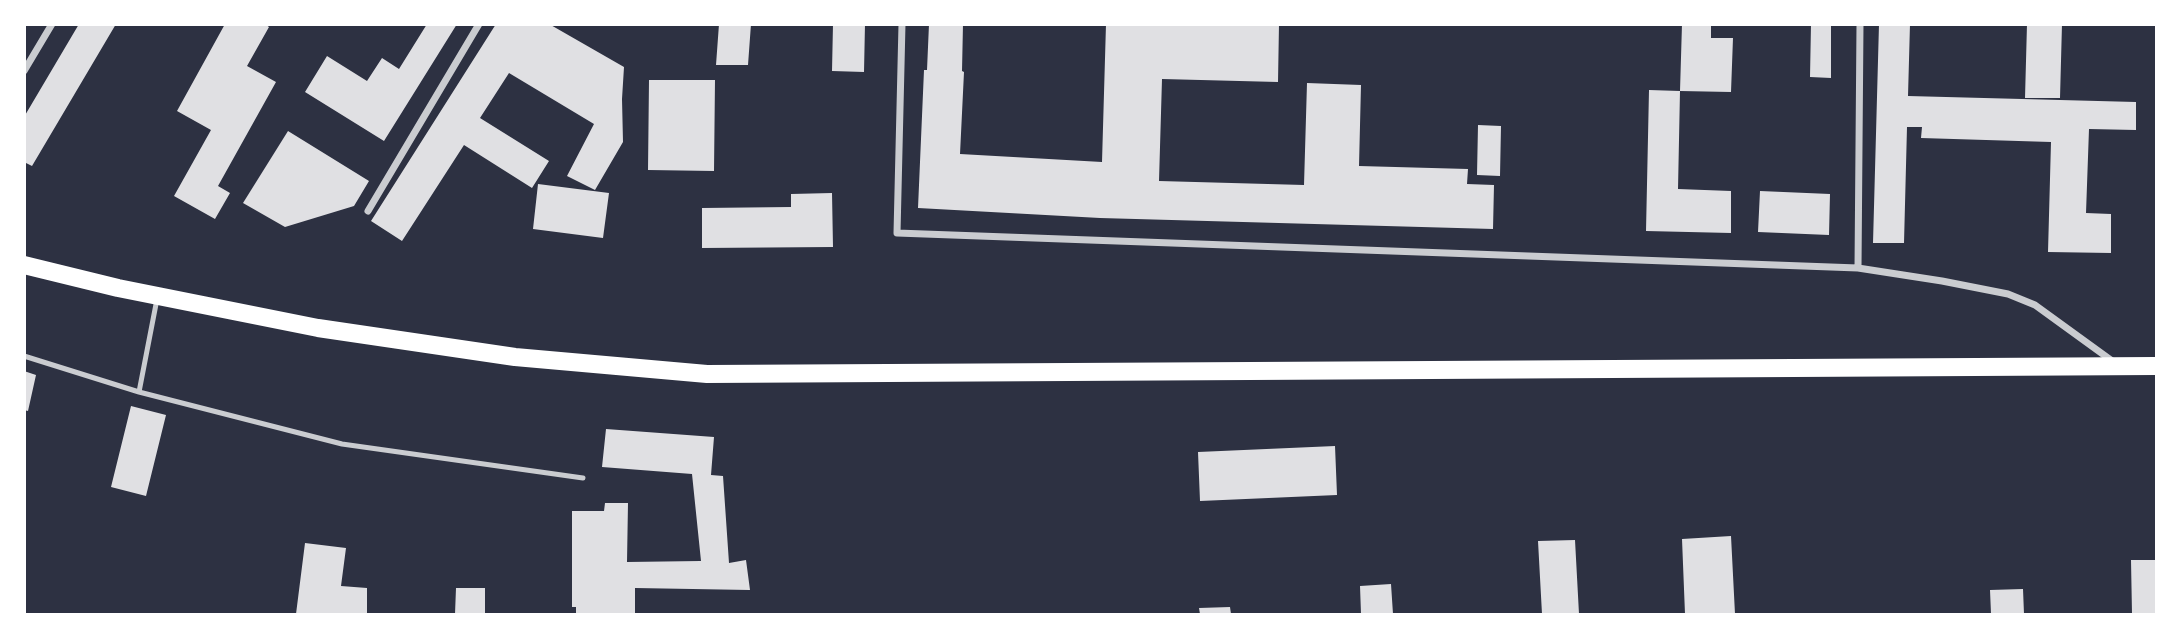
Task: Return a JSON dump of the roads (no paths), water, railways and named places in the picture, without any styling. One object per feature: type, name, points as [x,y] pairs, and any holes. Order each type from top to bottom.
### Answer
[{"type":"main road","points":[[24,265],[157,296],[318,328],[515,357],[707,374],[2157,366]]},
{"type":"street","points":[[24,71],[52,24]]},
{"type":"street","points":[[368,211],[479,24]]},
{"type":"street","points":[[902,24],[897,233],[1858,268],[2008,294],[2035,305],[2118,366]]},
{"type":"street","points":[[1858,268],[1860,24]]},
{"type":"lane","points":[[139,392],[157,296]]},
{"type":"lane","points":[[24,356],[139,392],[342,444],[583,478]]}]
